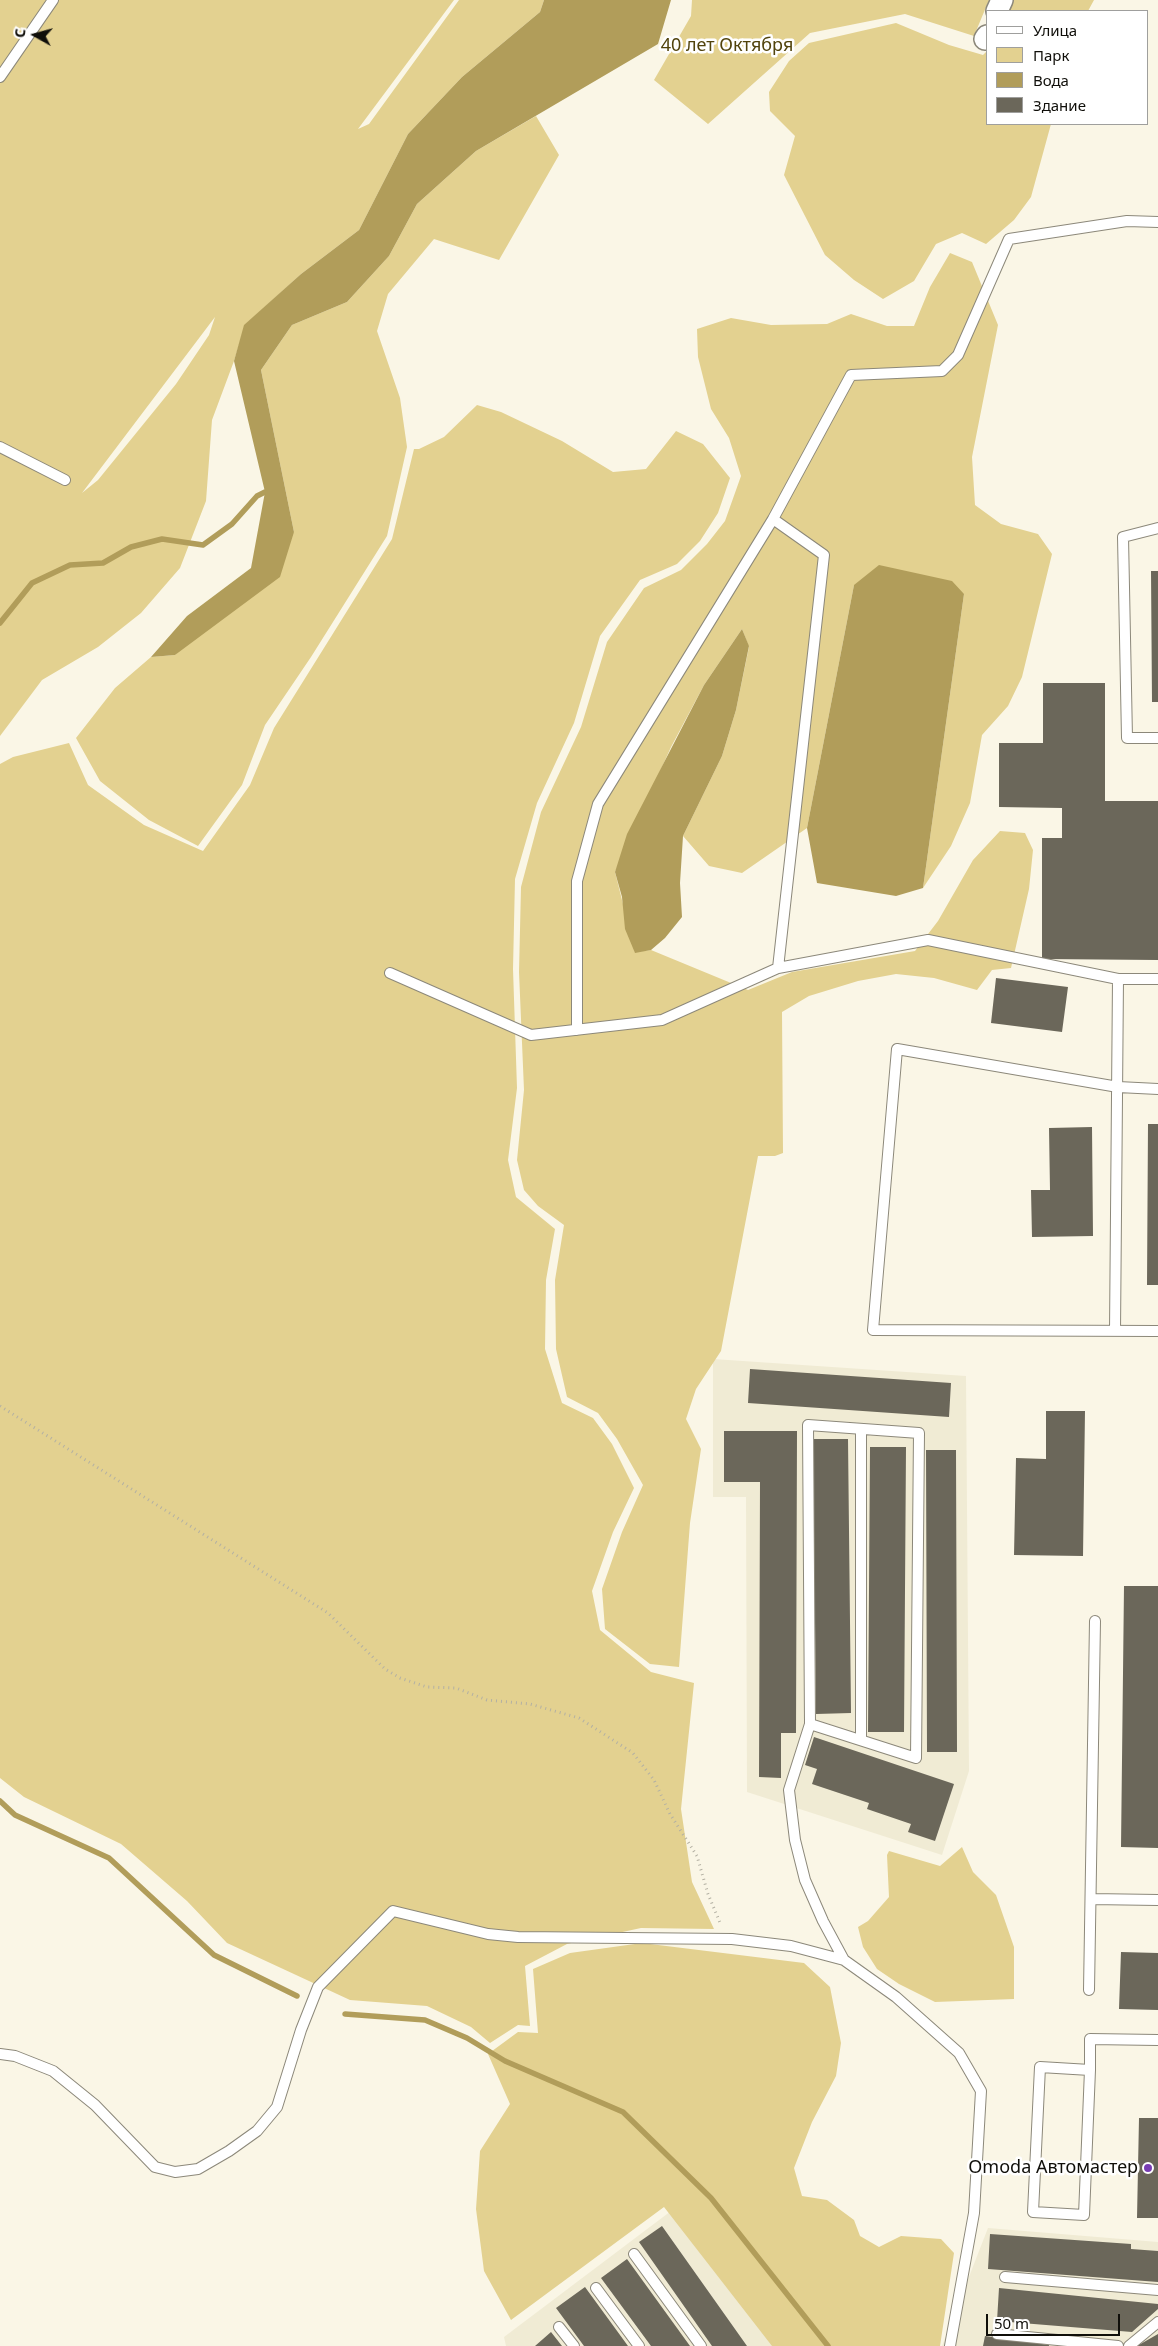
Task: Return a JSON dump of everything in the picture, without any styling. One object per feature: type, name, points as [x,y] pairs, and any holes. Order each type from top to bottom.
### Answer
[{"type":"lane","points":[[0,77],[54,0]]},
{"type":"lane","points":[[577,1030],[577,881],[598,804],[773,519],[850,375],[942,371],[958,355],[1009,240],[1126,221],[1158,222]]},
{"type":"lane","points":[[0,447],[65,480]]},
{"type":"lane","points":[[773,519],[824,555],[778,968]]},
{"type":"lane","points":[[1158,528],[1123,538],[1126,738],[1158,738]]},
{"type":"lane","points":[[390,973],[531,1035],[662,1020],[778,968],[928,940],[1118,980],[1158,980]]},
{"type":"lane","points":[[1115,1331],[1118,980]]},
{"type":"lane","points":[[1158,1089],[1118,1087],[897,1049],[873,1330],[1158,1331]]},
{"type":"lane","points":[[810,1724],[916,1758],[919,1434],[808,1425],[810,1724],[789,1790],[795,1840],[805,1880],[823,1921],[844,1960]]},
{"type":"lane","points":[[860,1740],[861,1430]]},
{"type":"lane","points":[[1089,1990],[1095,1621]]},
{"type":"lane","points":[[1091,1899],[1158,1900]]},
{"type":"lane","points":[[0,2054],[15,2056],[53,2071],[95,2105],[155,2166],[176,2172],[198,2169],[229,2151],[257,2131],[277,2107],[301,2030],[318,1986],[393,1911],[488,1934],[518,1937],[732,1939],[791,1946],[844,1960],[896,1997],[958,2053],[981,2091],[974,2213],[950,2346]]},
{"type":"lane","points":[[1090,2070],[1040,2067],[1033,2212],[1084,2215],[1090,2070],[1090,2039],[1158,2040]]},
{"type":"lane","points":[[634,2254],[701,2346]]},
{"type":"lane","points":[[1005,2277],[1158,2290]]},
{"type":"lane","points":[[596,2288],[639,2346]]},
{"type":"lane","points":[[1129,2346],[1158,2322]]},
{"type":"lane","points":[[559,2327],[574,2346]]},
{"type":"lane","points":[[997,2334],[1118,2346]]},
{"type":"path","points":[[0,1406],[328,1613],[385,1669],[400,1678],[427,1687],[456,1688],[487,1700],[530,1704],[579,1718],[633,1753],[654,1780],[670,1814],[697,1856],[708,1894],[720,1923],[732,1939]]},
{"type":"shaded area","points":[[713,1359],[966,1376],[969,1771],[942,1855],[747,1792],[746,1497],[713,1497]]},
{"type":"shaded area","points":[[675,2208],[775,2346],[506,2346],[504,2337]]},
{"type":"shaded area","points":[[988,2228],[1158,2242],[1158,2346],[942,2346]]},
{"type":"green space","points":[[0,0],[454,0],[358,129],[369,124],[459,0],[544,0],[540,12],[462,77],[408,134],[359,230],[301,274],[245,325],[212,420],[206,501],[180,568],[141,613],[98,647],[42,680],[0,736]],"holes":[[[215,317],[209,335],[176,384],[98,480],[82,493]]]},
{"type":"green space","name":"40 лет Октября","points":[[692,0],[989,0],[974,36],[905,14],[810,33],[708,124],[654,80],[691,16]]},
{"type":"green space","points":[[1013,0],[1094,0],[1089,10],[1008,10]]},
{"type":"green space","points":[[896,23],[949,45],[983,55],[986,52],[986,125],[1051,125],[1031,197],[1014,220],[986,244],[962,233],[936,244],[914,281],[883,299],[854,280],[825,255],[784,175],[795,136],[770,111],[769,92],[789,61],[809,43]]},
{"type":"green space","points":[[536,116],[559,155],[499,260],[434,239],[388,294],[377,331],[400,398],[407,447],[387,536],[311,657],[265,725],[242,785],[198,846],[149,820],[100,781],[76,738],[115,688],[151,657],[175,655],[294,532],[261,370],[292,325],[347,302],[389,256],[417,204],[476,151]]},
{"type":"green space","points":[[950,253],[972,262],[998,325],[972,457],[975,505],[1001,524],[1038,534],[1052,554],[1022,677],[1008,706],[982,735],[970,803],[951,846],[923,888],[964,594],[854,585],[807,828],[742,873],[709,866],[683,836],[722,756],[736,710],[749,647],[742,629],[704,685],[671,747],[615,872],[635,952],[651,950],[748,990],[792,972],[915,951],[938,921],[973,860],[1000,831],[1025,833],[1033,850],[1029,889],[1011,968],[992,970],[977,990],[934,978],[896,974],[858,981],[809,996],[782,1012],[783,1153],[775,1156],[758,1156],[721,1351],[696,1389],[686,1419],[701,1449],[690,1523],[679,1667],[650,1664],[605,1629],[602,1589],[622,1532],[643,1485],[617,1439],[598,1413],[567,1397],[556,1349],[555,1280],[564,1225],[538,1206],[524,1190],[517,1160],[524,1090],[519,972],[521,887],[541,812],[581,727],[607,642],[644,588],[681,570],[707,544],[725,521],[741,476],[729,438],[711,409],[698,357],[697,329],[731,318],[771,325],[827,324],[851,314],[887,326],[914,326],[930,287]]},
{"type":"green space","points":[[477,405],[501,412],[562,441],[613,472],[646,469],[676,431],[703,444],[730,478],[718,513],[700,541],[677,564],[640,580],[600,636],[574,723],[537,803],[515,879],[513,969],[517,1088],[508,1160],[516,1197],[555,1229],[546,1280],[545,1349],[562,1403],[593,1418],[612,1444],[634,1488],[613,1532],[592,1591],[600,1630],[651,1672],[694,1683],[681,1809],[692,1882],[714,1929],[641,1928],[567,1944],[525,1966],[530,2026],[518,2025],[490,2043],[471,2027],[427,2006],[350,2000],[227,1943],[187,1901],[121,1844],[24,1797],[0,1778],[0,764],[13,757],[69,743],[88,785],[144,825],[203,851],[250,785],[274,728],[392,539],[414,449],[419,449],[444,437]]},
{"type":"green space","points":[[962,1847],[973,1872],[996,1895],[1014,1947],[1014,1999],[935,2002],[899,1984],[877,1969],[863,1947],[858,1927],[868,1921],[889,1897],[887,1855],[889,1851],[940,1866]]},
{"type":"green space","points":[[642,1943],[804,1963],[830,1987],[841,2043],[836,2076],[812,2122],[794,2168],[802,2196],[827,2200],[854,2220],[860,2236],[879,2247],[901,2236],[941,2239],[954,2253],[940,2346],[772,2346],[664,2207],[511,2320],[484,2271],[476,2209],[480,2151],[510,2104],[488,2054],[518,2032],[538,2033],[533,1969],[570,1953]]},
{"type":"water","points":[[544,0],[671,0],[658,44],[476,151],[417,204],[389,256],[347,302],[292,325],[261,370],[294,532],[280,577],[175,655],[151,657],[187,616],[251,568],[265,492],[234,361],[244,325],[301,274],[359,230],[408,134],[462,77],[540,12]]},
{"type":"water","points":[[879,565],[952,581],[964,594],[923,888],[896,896],[817,883],[807,828],[854,585]]},
{"type":"water","points":[[742,629],[749,646],[736,710],[722,756],[683,836],[680,883],[682,917],[665,938],[651,950],[635,953],[625,929],[622,897],[615,872],[627,834],[704,685]]},
{"type":"building","points":[[1151,571],[1158,571],[1158,702],[1152,702]]},
{"type":"building","points":[[1043,683],[1105,683],[1105,801],[1158,801],[1158,960],[1042,959],[1042,838],[1062,838],[1062,808],[999,807],[999,743],[1043,743]]},
{"type":"building","points":[[996,978],[1068,987],[1062,1032],[991,1023]]},
{"type":"building","points":[[1148,1124],[1158,1124],[1158,1285],[1147,1285]]},
{"type":"building","points":[[1092,1127],[1093,1236],[1032,1237],[1031,1190],[1050,1190],[1049,1128]]},
{"type":"building","points":[[750,1369],[951,1383],[949,1417],[748,1403]]},
{"type":"building","points":[[1046,1411],[1085,1411],[1083,1556],[1014,1555],[1016,1458],[1046,1459]]},
{"type":"building","points":[[724,1431],[797,1431],[796,1733],[781,1733],[781,1778],[759,1777],[760,1482],[724,1482]]},
{"type":"building","points":[[813,1439],[848,1439],[851,1713],[816,1714]]},
{"type":"building","points":[[870,1447],[906,1447],[904,1732],[868,1732]]},
{"type":"building","points":[[926,1450],[956,1450],[957,1752],[927,1752]]},
{"type":"building","points":[[1124,1586],[1158,1586],[1158,1848],[1121,1847]]},
{"type":"building","points":[[814,1737],[954,1784],[935,1841],[908,1832],[911,1824],[867,1809],[869,1803],[812,1784],[817,1769],[805,1765]]},
{"type":"building","points":[[1121,1952],[1158,1953],[1158,2010],[1119,2009]]},
{"type":"building","name":"Omoda Автомастер","points":[[1139,2118],[1158,2118],[1158,2218],[1137,2218]]},
{"type":"building","points":[[662,2226],[747,2346],[712,2346],[639,2242]]},
{"type":"building","points":[[990,2234],[1131,2244],[1131,2249],[1158,2251],[1158,2282],[988,2269]]},
{"type":"building","points":[[627,2259],[690,2346],[651,2346],[601,2278]]},
{"type":"building","points":[[585,2287],[628,2346],[584,2346],[556,2308]]},
{"type":"building","points":[[999,2288],[1158,2304],[1158,2309],[1132,2332],[997,2321]]},
{"type":"building","points":[[551,2332],[562,2346],[535,2346]]},
{"type":"building","points":[[1158,2334],[1158,2346],[1137,2346]]},
{"type":"building","points":[[985,2336],[1049,2345],[1049,2346],[983,2346]]},
{"type":"waterway","points":[[0,623],[32,583],[70,565],[103,563],[131,547],[162,539],[203,545],[232,524],[257,496],[265,492]]},
{"type":"waterway","points":[[0,1801],[15,1815],[109,1858],[214,1955],[297,1996]]},
{"type":"waterway","points":[[345,2014],[425,2020],[467,2038],[505,2061],[623,2112],[711,2198],[828,2346]]},
{"type":"place","name":"Omoda Автомастер","points":[[1148,2168]]}]
